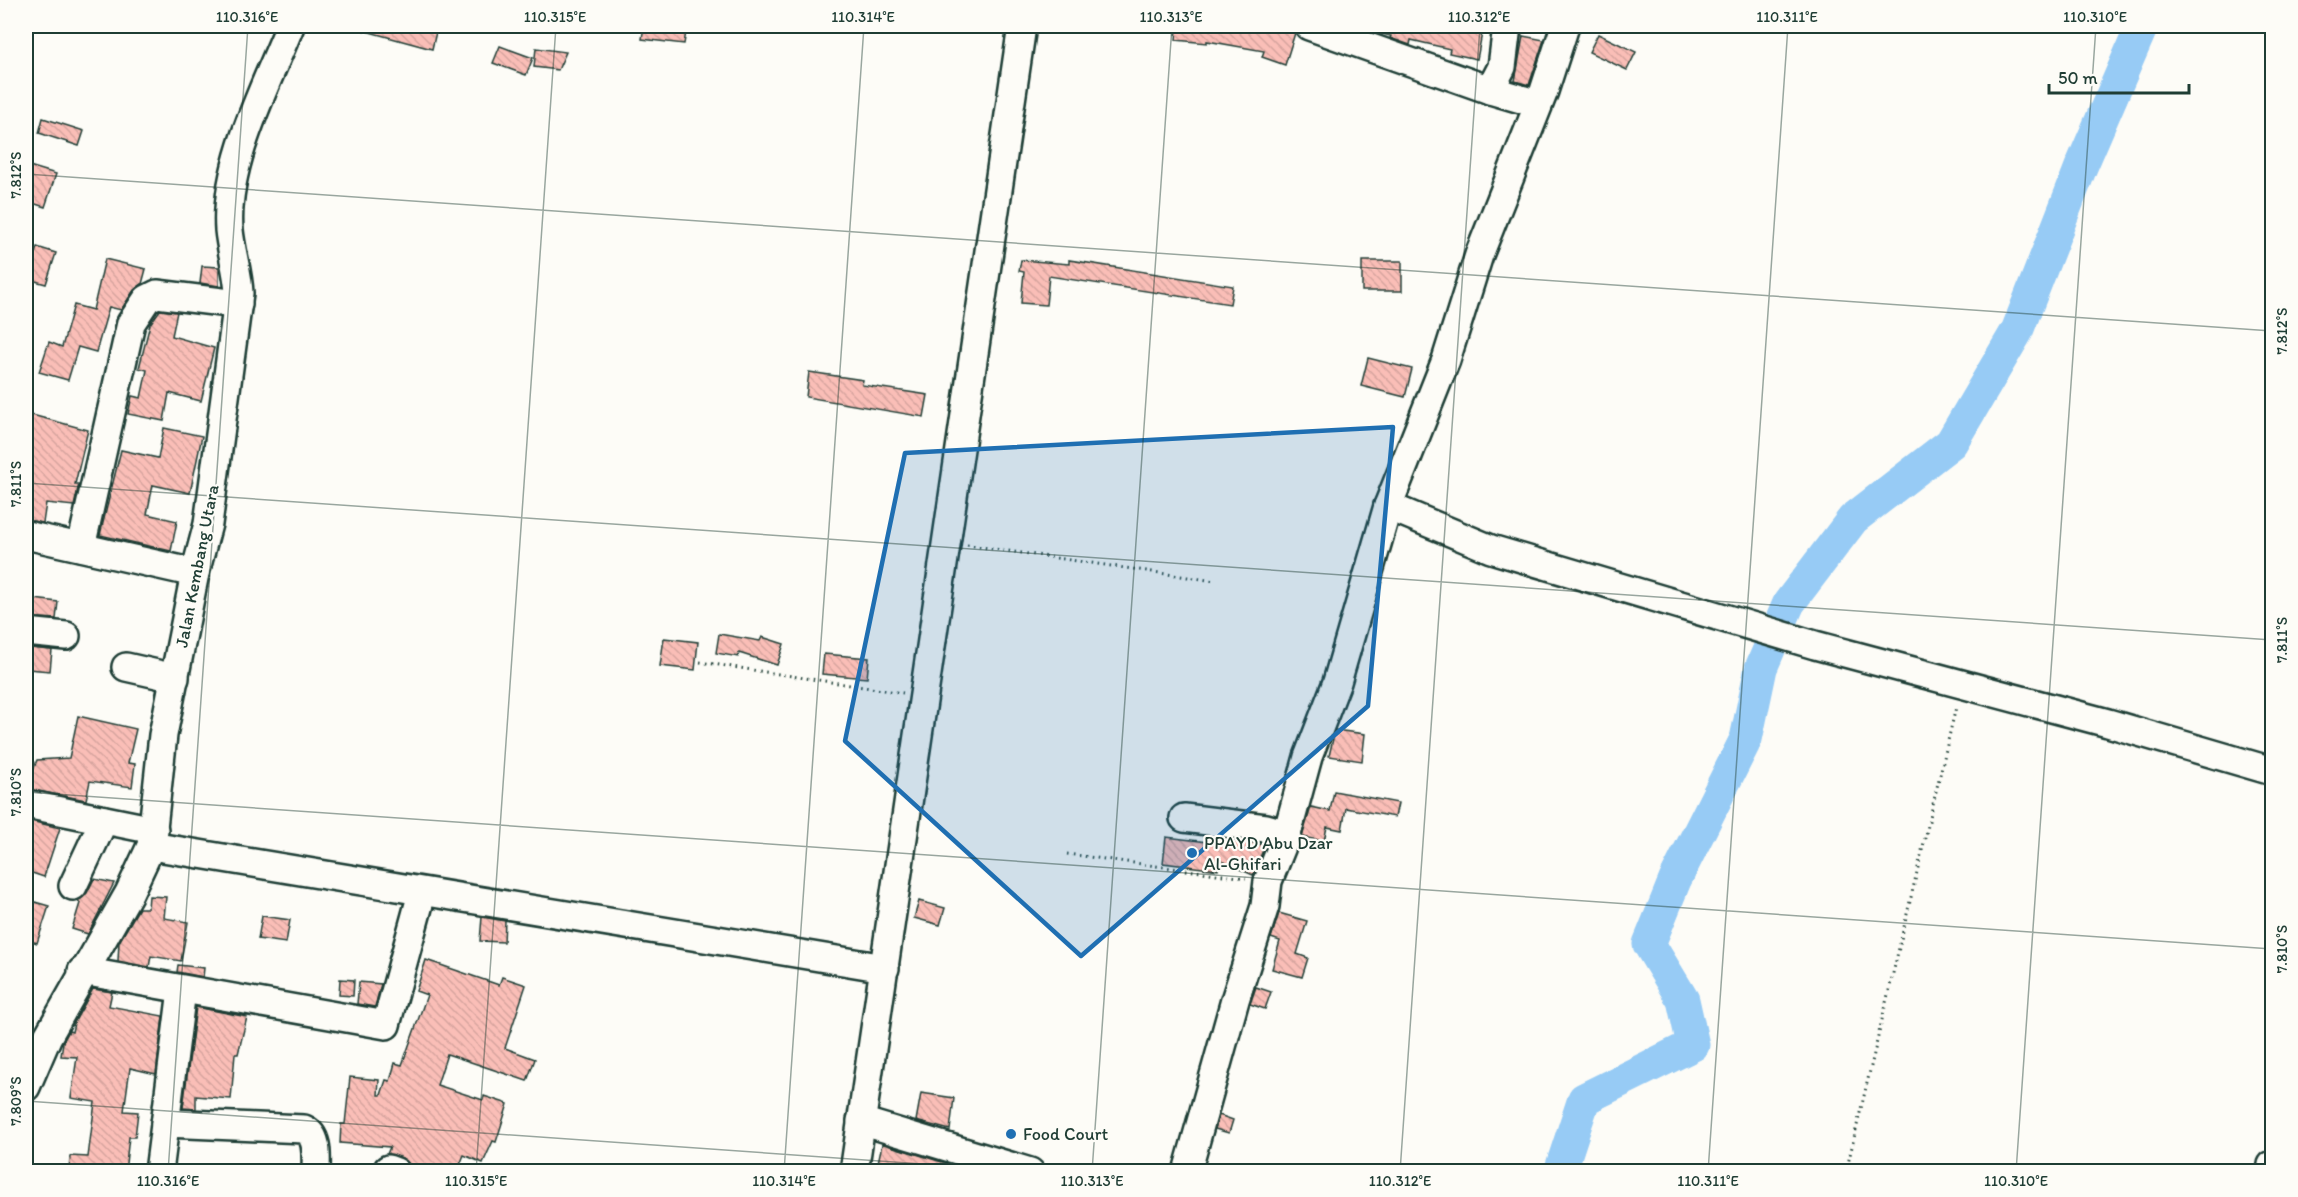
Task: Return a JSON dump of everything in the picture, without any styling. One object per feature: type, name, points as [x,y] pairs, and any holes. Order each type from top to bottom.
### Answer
[{"type":"street","name":"Jalan Kembang Utara","points":[[28,1074],[82,971],[129,893],[152,838],[163,735],[195,573],[208,524],[238,304],[238,272],[229,230],[232,189],[244,142],[290,26]]},
{"type":"street","points":[[854,1172],[926,697],[946,542],[1022,26]]},
{"type":"street","points":[[1309,26],[1490,90],[1538,104]]},
{"type":"street","points":[[1490,90],[1502,67],[1507,26]]},
{"type":"street","points":[[1187,1172],[1235,1000],[1265,906],[1268,881],[1287,834],[1308,756],[1337,682],[1388,506],[1446,360],[1479,255],[1500,208],[1565,26]]},
{"type":"street","points":[[81,548],[131,323],[147,298],[157,294],[238,304]]},
{"type":"street","points":[[1388,506],[1491,549],[1788,637],[2108,723],[2272,771]]},
{"type":"street","points":[[26,535],[195,573]]},
{"type":"street","points":[[26,632],[66,636]]},
{"type":"street","points":[[126,667],[175,678]]},
{"type":"street","points":[[26,804],[104,820],[152,838],[422,892],[885,968]]},
{"type":"street","points":[[1184,818],[1266,828],[1287,834]]},
{"type":"street","points":[[73,886],[104,820]]},
{"type":"street","points":[[82,971],[386,1025],[422,892]]},
{"type":"street","points":[[159,1172],[182,990]]},
{"type":"street","points":[[861,1121],[1030,1172]]},
{"type":"street","points":[[165,1123],[304,1129],[314,1138],[316,1172]]},
{"type":"street","points":[[2271,1172],[2272,1166]]},
{"type":"street","points":[[387,1172],[388,1169],[396,1172]]},
{"type":"path","points":[[946,542],[1215,581]]},
{"type":"path","points":[[700,662],[926,697]]},
{"type":"path","points":[[1846,1172],[1961,685]]},
{"type":"path","points":[[1067,854],[1268,881]]},
{"type":"highlighted area","points":[[1393,427],[1368,706],[1081,956],[845,741],[905,453]]},
{"type":"building","points":[[363,26],[412,26],[436,32],[432,49],[362,30]]},
{"type":"building","points":[[644,26],[687,26],[684,44],[642,39]]},
{"type":"building","points":[[1177,26],[1294,26],[1295,33],[1285,65],[1262,57],[1264,51],[1207,41],[1207,43],[1176,40]]},
{"type":"building","points":[[1375,26],[1483,28],[1477,59],[1449,53],[1450,49],[1411,40],[1410,45],[1390,38],[1391,36],[1374,32]]},
{"type":"building","points":[[1598,34],[1636,52],[1627,70],[1589,52]]},
{"type":"building","points":[[1523,36],[1544,40],[1529,85],[1515,81]]},
{"type":"building","points":[[500,46],[533,58],[526,75],[493,63]]},
{"type":"building","points":[[536,48],[566,52],[558,70],[534,67]]},
{"type":"building","points":[[43,118],[84,131],[79,146],[39,133]]},
{"type":"building","points":[[26,165],[56,174],[45,207],[26,201]]},
{"type":"building","points":[[37,247],[56,253],[46,284],[28,279]]},
{"type":"building","points":[[105,259],[146,269],[142,284],[134,290],[121,310],[109,307],[96,352],[78,347],[68,380],[39,372],[49,342],[62,347],[74,305],[93,310]]},
{"type":"building","points":[[1021,260],[1069,264],[1069,260],[1233,286],[1230,304],[1049,276],[1046,305],[1021,303],[1024,272],[1019,271]]},
{"type":"building","points":[[1362,261],[1402,261],[1402,291],[1362,291]]},
{"type":"building","points":[[202,266],[219,267],[219,286],[200,283]]},
{"type":"building","points":[[160,310],[177,312],[172,336],[214,348],[201,401],[169,393],[164,421],[128,414],[132,396],[141,398],[147,370],[139,368],[150,324]]},
{"type":"building","points":[[1368,358],[1412,369],[1405,397],[1361,386]]},
{"type":"building","points":[[809,372],[863,380],[862,385],[928,395],[924,417],[806,397]]},
{"type":"building","points":[[32,415],[88,430],[75,484],[79,484],[74,506],[46,503],[43,523],[26,520],[31,460],[26,458],[26,443]]},
{"type":"building","points":[[164,428],[202,436],[190,493],[153,485],[147,514],[177,521],[171,551],[100,535],[121,450],[158,458]]},
{"type":"building","points":[[26,598],[58,602],[56,619],[26,617]]},
{"type":"building","points":[[719,634],[760,641],[762,637],[784,644],[777,665],[739,653],[738,657],[716,653]]},
{"type":"building","points":[[664,638],[698,642],[695,670],[660,666]]},
{"type":"building","points":[[30,648],[52,650],[50,671],[28,669]]},
{"type":"building","points":[[824,654],[869,658],[867,678],[822,674]]},
{"type":"building","points":[[78,716],[136,729],[128,763],[135,764],[132,787],[90,781],[86,800],[26,789],[37,760],[69,758]]},
{"type":"building","points":[[1335,730],[1365,734],[1362,761],[1329,756]]},
{"type":"building","points":[[1334,791],[1398,803],[1395,817],[1346,808],[1342,830],[1327,827],[1324,841],[1302,837],[1311,807],[1330,811]]},
{"type":"building","points":[[26,820],[60,828],[44,877],[26,871]]},
{"type":"building","points":[[1166,837],[1233,845],[1235,840],[1265,845],[1253,875],[1219,860],[1218,870],[1163,863]]},
{"type":"building","points":[[94,879],[114,883],[88,934],[72,929],[80,903],[78,900],[87,893]]},
{"type":"building","points":[[149,896],[166,897],[164,918],[188,922],[181,961],[151,956],[149,967],[118,961],[119,942],[139,908],[148,908]]},
{"type":"building","points":[[919,901],[945,908],[940,925],[914,918]]},
{"type":"building","points":[[35,902],[49,906],[37,943],[26,939]]},
{"type":"building","points":[[1279,913],[1307,921],[1297,954],[1308,958],[1302,977],[1272,969],[1280,941],[1271,938]]},
{"type":"building","points":[[262,916],[290,920],[286,943],[258,939]]},
{"type":"building","points":[[482,917],[505,921],[504,942],[480,941]]},
{"type":"building","points":[[426,960],[499,985],[502,977],[526,985],[505,1048],[535,1059],[527,1081],[447,1054],[437,1085],[483,1100],[484,1096],[508,1104],[496,1142],[493,1141],[483,1163],[464,1155],[457,1172],[416,1172],[402,1158],[387,1154],[390,1147],[340,1143],[341,1124],[345,1124],[350,1077],[379,1080],[378,1095],[381,1095],[386,1080],[390,1081],[395,1063],[402,1065],[427,995],[416,991]]},
{"type":"building","points":[[178,965],[204,968],[203,977],[177,972]]},
{"type":"building","points":[[340,979],[354,980],[353,996],[339,995]]},
{"type":"building","points":[[359,982],[381,984],[375,1007],[357,1004]]},
{"type":"building","points":[[1256,987],[1271,992],[1265,1009],[1250,1004]]},
{"type":"building","points":[[93,989],[112,992],[109,1006],[163,1016],[156,1074],[130,1068],[124,1111],[138,1112],[135,1137],[129,1137],[125,1172],[69,1172],[70,1156],[88,1157],[95,1102],[71,1098],[77,1057],[61,1056],[63,1042],[69,1031],[72,1032],[74,1023]]},
{"type":"building","points":[[196,1007],[247,1017],[238,1054],[235,1054],[231,1099],[196,1096],[196,1109],[183,1108]]},
{"type":"building","points":[[921,1093],[954,1098],[950,1130],[916,1121]]},
{"type":"building","points":[[1219,1115],[1233,1120],[1229,1133],[1215,1129]]},
{"type":"building","points":[[882,1144],[884,1144],[974,1172],[876,1172]]},
{"type":"waterway","points":[[1560,1172],[1584,1099],[1693,1045],[1683,1000],[1649,944],[1675,880],[1746,739],[1761,668],[1789,603],[1853,519],[1951,443],[2017,331],[2081,167],[2142,26]]},
{"type":"place","name":"PPAYD Abu Dzar Al-Ghifari","points":[[1192,853]]},
{"type":"place","name":"Food Court","points":[[1011,1134]]}]
